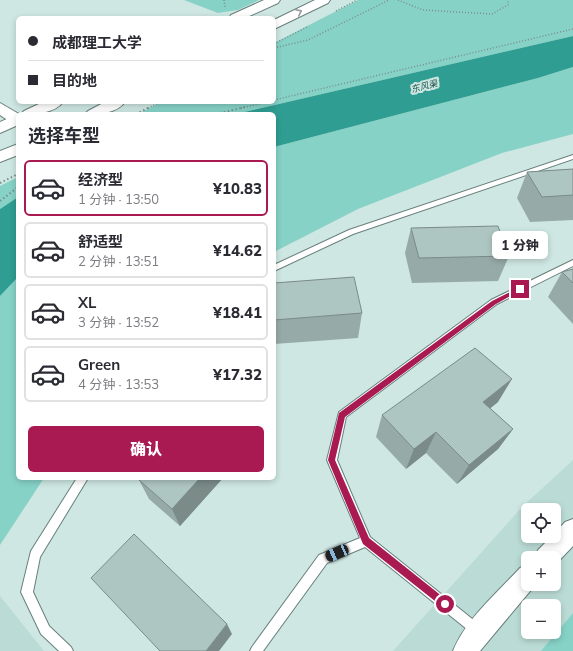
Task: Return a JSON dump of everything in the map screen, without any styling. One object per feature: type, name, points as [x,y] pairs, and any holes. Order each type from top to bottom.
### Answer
[{"type":"main road","points":[[240,16],[274,0]]},
{"type":"main road","points":[[276,24],[324,0]]},
{"type":"main road","points":[[33,112],[51,104]]},
{"type":"main road","points":[[97,112],[113,104]]},
{"type":"main road","points":[[0,108],[16,116]]},
{"type":"main road","points":[[0,128],[16,120]]},
{"type":"street","points":[[553,551],[573,530]]},
{"type":"street","points":[[465,651],[479,632],[521,584]]},
{"type":"lane","points":[[276,267],[351,232],[573,157]]},
{"type":"lane","points":[[479,632],[366,541],[332,460],[342,415],[494,302],[573,263]]},
{"type":"lane","points":[[68,651],[45,630],[27,592],[35,555],[82,480]]},
{"type":"lane","points":[[256,651],[323,559],[366,541]]},
{"type":"path","points":[[276,48],[308,40],[389,0]]},
{"type":"path","points":[[398,0],[422,10],[492,14],[508,5],[508,0]]},
{"type":"path","points":[[276,100],[573,29]]},
{"type":"path","points":[[140,112],[156,104]]},
{"type":"path","points":[[224,112],[258,104]]},
{"type":"path","points":[[0,183],[16,175]]},
{"type":"path","points":[[0,201],[16,189]]},
{"type":"shaded area","points":[[184,0],[259,0],[238,10],[218,13]]},
{"type":"shaded area","points":[[358,0],[573,0],[573,36],[245,112],[142,112],[157,104],[276,104],[276,42]]},
{"type":"shaded area","points":[[573,67],[573,134],[502,153],[358,209],[276,251],[276,146],[538,78]]},
{"type":"shaded area","points":[[16,178],[16,198],[0,209],[0,186]]},
{"type":"shaded area","points":[[16,279],[16,480],[43,480],[0,545],[0,296]]},
{"type":"shaded area","points":[[573,460],[573,651],[393,651],[521,508],[521,543],[561,543],[561,503],[526,503]]},
{"type":"shaded area","points":[[0,596],[44,651],[0,651]]},
{"type":"shaded area","points":[[573,613],[573,651],[541,651],[551,639],[561,639],[561,627]]},
{"type":"water","name":"东风渠","points":[[573,36],[573,67],[538,78],[276,146],[276,112],[245,112]]},
{"type":"water","points":[[16,198],[16,279],[0,296],[0,209]]},
{"type":"building","points":[[573,169],[573,195],[542,197],[527,172]]},
{"type":"building","points":[[498,226],[509,256],[419,258],[411,228]]},
{"type":"building","points":[[573,269],[573,283],[562,272]]},
{"type":"building","points":[[354,277],[362,313],[276,320],[276,283]]},
{"type":"building","points":[[475,348],[512,379],[483,402],[513,429],[469,465],[436,432],[414,449],[382,415]]},
{"type":"building","points":[[139,480],[198,480],[172,509]]},
{"type":"building","points":[[134,534],[227,624],[206,651],[160,651],[91,578]]},
{"type":"route","points":[[445,604],[366,541],[332,460],[342,415],[494,302],[520,289]]}]
